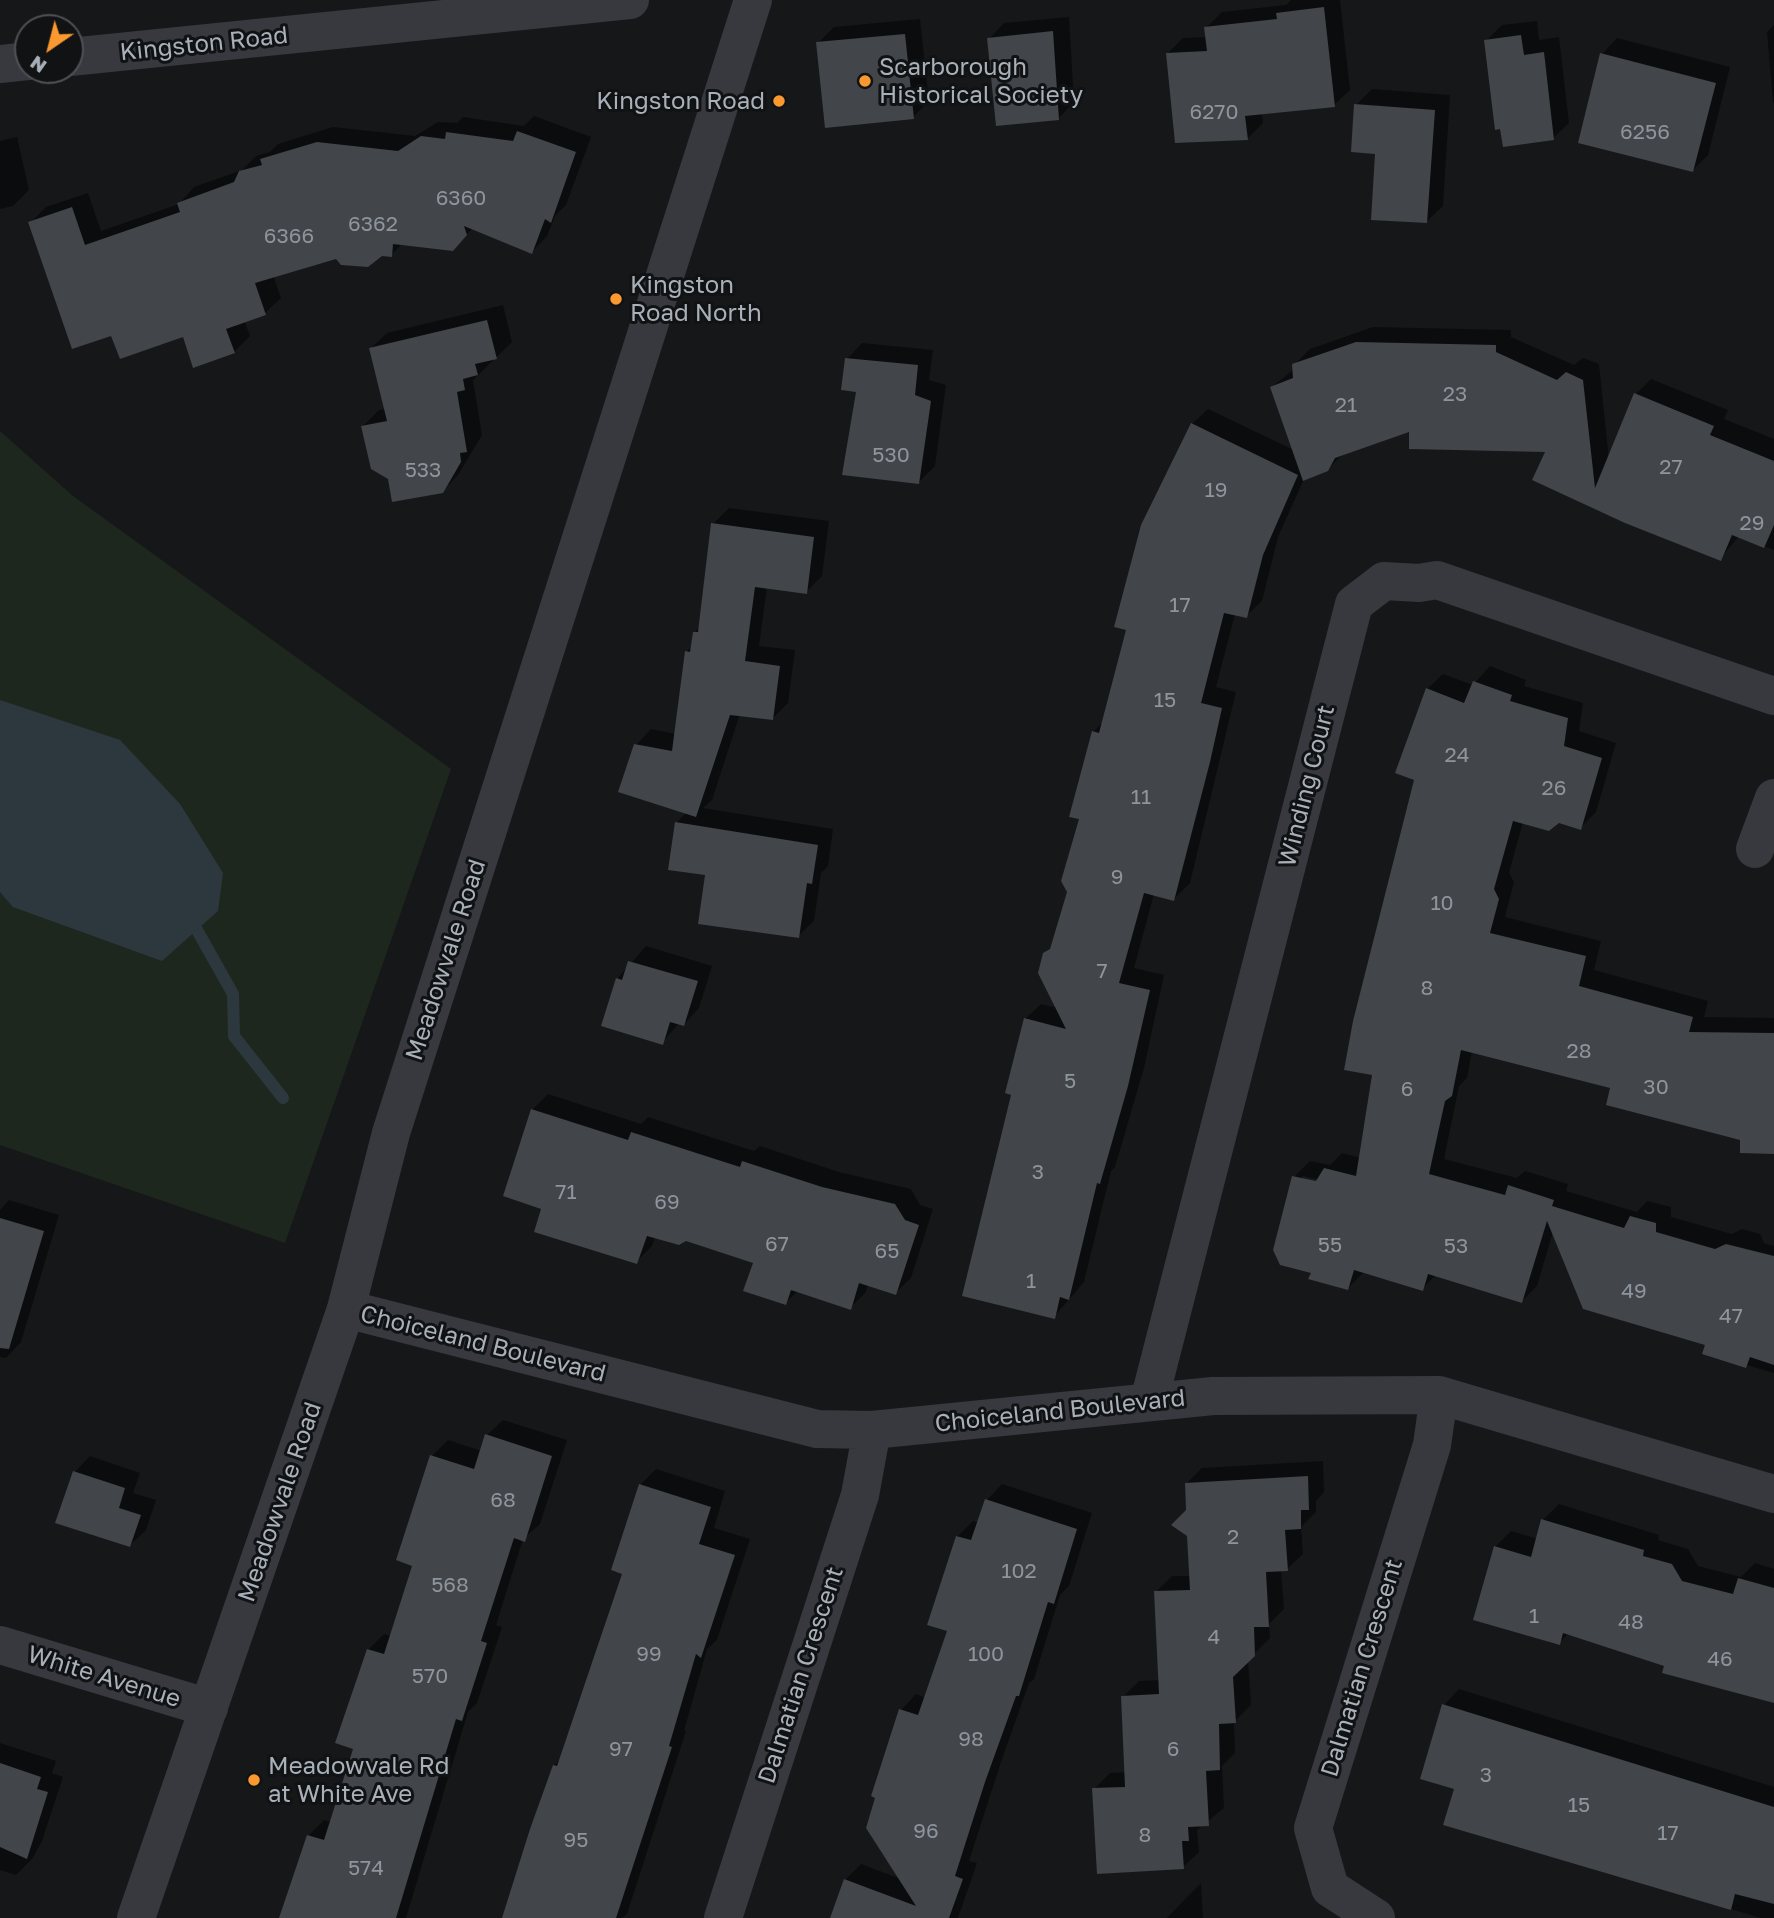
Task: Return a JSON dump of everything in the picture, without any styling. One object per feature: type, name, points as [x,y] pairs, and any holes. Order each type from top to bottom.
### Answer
[{"type":"street","name":"Kingston Road","points":[[84,56],[630,0]]},
{"type":"street","name":"Meadowvale Road","points":[[136,1918],[346,1309],[391,1133],[753,0]]},
{"type":"street","name":"Winding Court","points":[[1149,1401],[1354,604],[1384,581],[1419,583],[1437,580],[1774,696]]},
{"type":"street","points":[[1755,849],[1774,798]]},
{"type":"street","name":"Choiceland Boulevard","points":[[346,1309],[817,1429],[872,1430],[1213,1396],[1439,1395],[1774,1494]]},
{"type":"street","name":"Dalmatian Crescent","points":[[1376,1918],[1330,1888],[1313,1828],[1432,1445],[1439,1395]]},
{"type":"street","name":"Dalmatian Crescent","points":[[723,1918],[860,1495],[872,1430]]},
{"type":"street","name":"White Avenue","points":[[0,1645],[209,1708]]},
{"type":"shaded area","points":[[0,431],[73,496],[451,769],[285,1243],[0,1145]]},
{"type":"shaded area","points":[[0,700],[120,740],[180,804],[223,873],[218,911],[162,961],[13,907],[0,892]]},
{"type":"building","points":[[1324,7],[1335,107],[1245,116],[1248,140],[1175,143],[1166,53],[1207,51],[1204,27],[1277,19],[1276,13]]},
{"type":"building","points":[[1053,31],[1059,120],[996,126],[987,38]]},
{"type":"building","name":"Scarborough Historical Society","points":[[905,34],[914,119],[825,128],[816,42]]},
{"type":"building","points":[[1521,35],[1524,55],[1544,52],[1554,140],[1503,147],[1500,129],[1495,130],[1484,40]]},
{"type":"building","points":[[1600,53],[1716,83],[1693,172],[1578,143]]},
{"type":"building","points":[[1354,104],[1435,110],[1427,223],[1371,220],[1375,154],[1351,152]]},
{"type":"building","points":[[517,131],[576,152],[551,223],[545,219],[532,254],[464,226],[467,235],[453,251],[393,244],[392,257],[382,256],[368,267],[341,265],[336,259],[255,283],[266,315],[226,329],[235,353],[193,368],[183,337],[120,359],[111,336],[72,349],[28,222],[72,207],[85,245],[180,212],[177,203],[234,182],[239,171],[262,165],[260,159],[317,142],[398,151],[421,136],[445,139],[446,132],[513,141]]},
{"type":"building","points":[[487,320],[497,359],[475,364],[478,375],[463,379],[465,390],[457,392],[467,452],[460,453],[461,462],[443,493],[392,502],[388,479],[371,469],[361,426],[387,421],[369,348]]},
{"type":"building","points":[[1356,342],[1496,345],[1496,352],[1557,380],[1566,372],[1583,380],[1595,488],[1634,393],[1714,426],[1710,435],[1774,461],[1774,525],[1764,548],[1732,535],[1721,561],[1625,523],[1532,480],[1545,452],[1409,449],[1409,432],[1335,458],[1328,471],[1303,481],[1270,387],[1293,378],[1292,364]]},
{"type":"building","points":[[845,358],[918,365],[915,395],[931,401],[919,484],[842,475],[856,392],[841,390]]},
{"type":"building","points":[[1191,423],[1298,475],[1263,555],[1247,618],[1224,613],[1201,703],[1222,708],[1210,762],[1174,901],[1144,893],[1119,983],[1150,990],[1128,1086],[1100,1184],[1097,1183],[1069,1300],[1060,1297],[1055,1319],[962,1296],[1011,1095],[1005,1093],[1024,1018],[1066,1029],[1038,973],[1043,953],[1050,949],[1067,892],[1061,881],[1079,819],[1069,817],[1092,731],[1099,733],[1126,630],[1114,627],[1141,525]]},
{"type":"building","points":[[711,523],[814,537],[807,594],[755,587],[745,661],[780,666],[773,720],[730,715],[696,817],[618,792],[634,744],[672,751],[685,651],[690,652],[693,632],[698,632]]},
{"type":"building","points":[[1473,681],[1512,695],[1510,701],[1568,718],[1564,746],[1602,758],[1581,830],[1559,823],[1549,831],[1513,821],[1494,889],[1499,899],[1490,933],[1586,956],[1579,986],[1693,1017],[1689,1032],[1774,1033],[1774,1154],[1740,1153],[1740,1140],[1606,1105],[1610,1088],[1461,1050],[1452,1096],[1445,1101],[1429,1174],[1505,1195],[1508,1185],[1554,1200],[1552,1206],[1624,1228],[1630,1216],[1656,1223],[1656,1232],[1715,1249],[1726,1244],[1774,1256],[1774,1365],[1750,1357],[1746,1368],[1702,1354],[1705,1345],[1583,1309],[1547,1221],[1522,1303],[1428,1274],[1423,1291],[1354,1270],[1348,1290],[1308,1279],[1311,1273],[1280,1265],[1273,1250],[1292,1176],[1316,1181],[1324,1168],[1356,1176],[1372,1075],[1344,1070],[1353,1021],[1414,780],[1395,773],[1426,688],[1464,703]]},
{"type":"building","points":[[675,822],[818,845],[812,884],[807,883],[799,938],[698,924],[705,875],[668,870]]},
{"type":"building","points":[[628,961],[698,981],[684,1026],[670,1022],[663,1045],[601,1026],[616,978],[622,980]]},
{"type":"building","points":[[531,1109],[628,1140],[631,1132],[740,1167],[742,1161],[822,1187],[895,1204],[905,1220],[919,1225],[896,1295],[859,1283],[851,1310],[791,1290],[786,1305],[743,1291],[753,1263],[686,1241],[679,1245],[647,1236],[637,1264],[534,1232],[541,1209],[503,1196]]},
{"type":"building","points":[[0,1218],[44,1231],[9,1349],[0,1348]]},
{"type":"building","points":[[485,1434],[552,1456],[525,1542],[514,1538],[481,1641],[487,1643],[462,1721],[456,1719],[396,1918],[279,1918],[307,1835],[324,1840],[353,1749],[335,1743],[367,1649],[384,1654],[412,1566],[396,1560],[430,1455],[474,1469]]},
{"type":"building","points":[[73,1471],[125,1488],[119,1508],[141,1515],[130,1547],[55,1523]]},
{"type":"building","points":[[1308,1476],[1309,1510],[1301,1510],[1301,1529],[1285,1530],[1288,1571],[1266,1572],[1269,1627],[1254,1627],[1255,1656],[1233,1677],[1236,1723],[1219,1724],[1220,1770],[1206,1771],[1209,1826],[1188,1827],[1189,1841],[1182,1841],[1184,1869],[1097,1874],[1092,1788],[1125,1787],[1121,1696],[1159,1694],[1154,1591],[1190,1590],[1187,1536],[1171,1525],[1186,1510],[1185,1483]]},
{"type":"building","points":[[639,1484],[711,1507],[699,1544],[735,1555],[701,1658],[696,1654],[669,1746],[672,1747],[616,1918],[502,1918],[530,1829],[553,1765],[557,1766],[622,1574],[611,1570]]},
{"type":"building","points":[[985,1499],[1077,1529],[1054,1604],[1048,1602],[1019,1696],[1016,1696],[985,1782],[955,1876],[963,1879],[949,1918],[830,1918],[844,1879],[916,1906],[866,1828],[875,1798],[871,1796],[899,1709],[918,1715],[947,1631],[927,1625],[956,1536],[971,1540]]},
{"type":"building","points":[[1541,1519],[1644,1550],[1643,1556],[1672,1564],[1682,1581],[1733,1594],[1738,1578],[1774,1588],[1774,1703],[1662,1673],[1664,1666],[1563,1633],[1560,1645],[1473,1620],[1494,1546],[1531,1557]]},
{"type":"building","points":[[1442,1704],[1774,1807],[1774,1904],[1735,1894],[1731,1910],[1443,1825],[1454,1789],[1420,1779]]},
{"type":"building","points":[[0,1763],[41,1777],[37,1789],[48,1792],[27,1859],[0,1847]]},
{"type":"waterway","points":[[184,920],[197,930],[233,994],[234,1036],[283,1098]]},
{"type":"place","name":"Scarborough Historical Society","points":[[865,81]]},
{"type":"place","name":"Kingston Road","points":[[779,101]]},
{"type":"place","name":"Kingston Road North","points":[[616,299]]},
{"type":"place","name":"Meadowvale Rd at White Ave","points":[[254,1780]]}]
